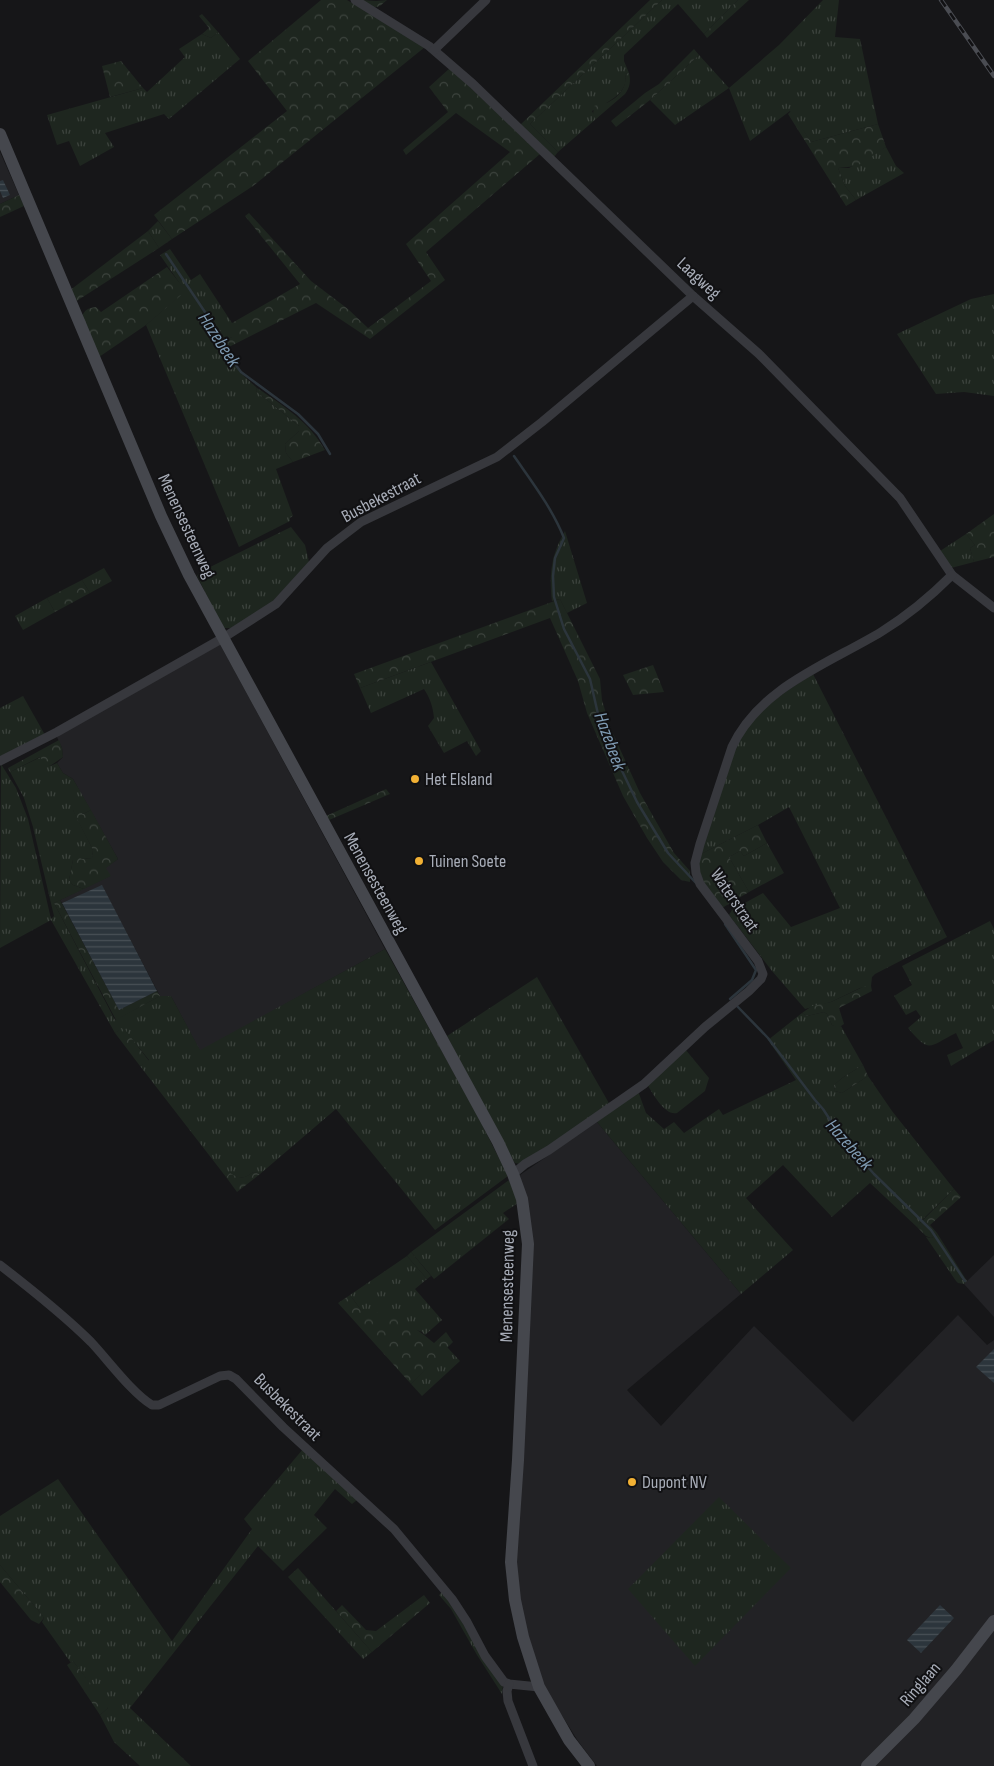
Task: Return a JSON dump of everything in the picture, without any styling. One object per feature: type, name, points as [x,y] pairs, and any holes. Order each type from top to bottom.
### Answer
[{"type":"street","name":"Laagweg","points":[[355,0],[434,50],[473,84],[693,296],[759,354],[900,498],[952,575],[994,608]]},
{"type":"street","points":[[434,50],[486,0]]},
{"type":"street","name":"Menensesteenweg","points":[[0,134],[161,516],[189,575],[513,1174],[522,1199],[528,1244],[518,1460],[511,1562],[515,1600],[523,1637],[539,1687],[570,1740],[589,1766]]},
{"type":"street","name":"Busbekestraat","points":[[0,762],[58,732],[222,638],[276,604],[327,548],[362,522],[497,457],[542,422],[693,296]]},
{"type":"street","name":"Waterstraat","points":[[513,1174],[644,1084],[705,1027],[761,979],[762,971],[758,961],[700,884],[695,868],[698,849],[735,741],[744,725],[776,693],[795,680],[898,621],[935,592],[952,575]]},
{"type":"street","name":"Busbekestraat","points":[[0,1265],[57,1311],[90,1341],[152,1406],[220,1376],[229,1375],[236,1379],[283,1427],[394,1529],[452,1599],[485,1656],[504,1682],[509,1684]]},
{"type":"street","name":"Ringlaan","points":[[867,1766],[914,1719],[956,1670],[994,1621]]},
{"type":"street","points":[[533,1766],[508,1701],[507,1691],[509,1684],[539,1687]]},
{"type":"shaded area","points":[[0,152],[19,195],[0,204]]},
{"type":"shaded area","points":[[3,180],[10,195],[3,198],[0,191],[0,181]]},
{"type":"shaded area","points":[[220,644],[385,949],[200,1051],[171,996],[160,996],[102,886],[62,903],[60,900],[110,876],[105,868],[118,859],[73,779],[63,773],[57,763],[63,757],[62,748],[56,735]]},
{"type":"shaded area","points":[[102,885],[157,991],[119,1010],[62,903]]},
{"type":"shaded area","points":[[597,1122],[741,1294],[627,1390],[661,1426],[754,1326],[853,1422],[958,1315],[987,1345],[994,1340],[994,1766],[597,1766],[578,1741],[546,1690],[528,1642],[519,1593],[515,1543],[533,1240],[520,1175]]},
{"type":"shaded area","points":[[994,1255],[994,1317],[964,1284]]},
{"type":"shaded area","points":[[994,1349],[994,1383],[976,1367]]},
{"type":"shaded area","points":[[940,1605],[954,1618],[921,1653],[907,1640]]},
{"type":"green space","points":[[321,0],[347,0],[425,47],[253,186],[172,239],[154,215],[287,111],[248,61]]},
{"type":"green space","points":[[362,0],[387,0],[380,6],[373,8]]},
{"type":"green space","points":[[650,0],[662,0],[530,124],[558,152],[554,157],[520,125]]},
{"type":"green space","points":[[662,0],[738,0],[704,34],[678,4],[624,55],[624,61],[629,73],[625,74],[626,81],[624,87],[616,97],[592,111],[596,119],[558,152],[530,124]]},
{"type":"green space","points":[[738,0],[749,0],[707,38],[704,34]]},
{"type":"green space","points":[[823,0],[839,0],[835,37],[860,39],[878,124],[811,142],[790,111],[750,141],[729,88],[779,45]]},
{"type":"green space","points":[[202,14],[218,32],[211,38],[202,34],[209,28],[199,16]]},
{"type":"green space","points":[[218,32],[240,59],[169,119],[164,114],[105,133],[114,147],[80,166],[69,141],[57,145],[47,115],[143,88],[147,92],[185,57],[179,49],[202,34],[211,38]]},
{"type":"green space","points":[[694,49],[699,55],[650,100],[616,127],[611,121],[659,84]]},
{"type":"green space","points":[[699,55],[729,88],[675,125],[650,100]]},
{"type":"green space","points":[[121,61],[143,88],[110,97],[102,66]]},
{"type":"green space","points":[[450,68],[540,154],[426,252],[445,280],[370,339],[316,303],[223,350],[219,343],[232,337],[232,323],[300,284],[245,216],[249,213],[311,281],[348,309],[368,328],[431,281],[406,244],[510,152],[456,113],[406,155],[403,150],[448,112],[429,87]]},
{"type":"green space","points":[[629,73],[630,84],[625,94],[596,119],[593,115],[594,106],[604,104],[618,95],[625,83],[625,74]]},
{"type":"green space","points":[[791,111],[811,142],[878,124],[886,147],[857,166],[838,168],[845,186],[856,200],[846,206],[788,114]]},
{"type":"green space","points":[[886,147],[896,166],[904,173],[856,200],[845,186],[838,168],[849,168]]},
{"type":"green space","points":[[19,195],[24,206],[0,217],[0,204]]},
{"type":"green space","points":[[158,221],[172,239],[159,248],[148,231]]},
{"type":"green space","points":[[148,231],[159,248],[75,302],[69,291]]},
{"type":"green space","points":[[170,249],[191,280],[200,274],[232,323],[232,337],[219,343],[227,356],[257,388],[256,391],[299,426],[299,431],[285,444],[286,453],[293,462],[276,469],[293,516],[290,518],[290,521],[239,547],[146,325],[185,291],[160,255]]},
{"type":"green space","points":[[167,267],[186,291],[146,325],[99,357],[82,317],[85,311],[96,307],[101,312]]},
{"type":"green space","points":[[994,294],[994,396],[964,392],[936,394],[897,334],[971,299]]},
{"type":"green space","points":[[257,388],[304,423],[325,450],[293,462],[286,453],[285,444],[299,431],[299,426],[256,391]]},
{"type":"green space","points":[[994,514],[994,557],[974,562],[970,548],[975,545],[966,534]]},
{"type":"green space","points":[[291,527],[305,545],[309,562],[271,603],[231,628],[223,628],[197,576],[200,572]]},
{"type":"green space","points":[[565,531],[587,603],[567,613],[560,599],[552,601],[551,582],[554,557]]},
{"type":"green space","points":[[966,534],[975,545],[970,548],[974,562],[951,568],[940,551]]},
{"type":"green space","points":[[104,568],[112,581],[90,593],[82,580]]},
{"type":"green space","points":[[82,580],[90,593],[55,612],[47,598]]},
{"type":"green space","points":[[47,598],[55,612],[23,630],[15,616]]},
{"type":"green space","points":[[560,599],[600,679],[602,700],[610,727],[640,793],[674,853],[690,871],[690,882],[681,880],[663,862],[623,796],[587,713],[578,681],[550,618],[360,688],[354,674]]},
{"type":"green space","points":[[431,662],[481,751],[476,756],[467,741],[444,753],[428,726],[434,718],[431,703],[424,689],[371,713],[360,688]]},
{"type":"green space","points":[[653,665],[664,692],[633,695],[623,675]]},
{"type":"green space","points":[[813,674],[947,937],[875,974],[872,977],[871,986],[860,988],[831,1002],[805,1009],[772,971],[729,915],[732,910],[763,893],[791,927],[840,908],[789,807],[699,855],[736,743],[761,712],[780,696]]},
{"type":"green space","points":[[23,696],[45,735],[0,759],[0,708]]},
{"type":"green space","points":[[59,740],[63,757],[50,766],[45,764],[40,757],[10,772],[8,768]]},
{"type":"green space","points":[[41,757],[50,766],[57,763],[63,773],[73,779],[91,810],[83,814],[73,810],[93,850],[92,858],[73,860],[69,880],[73,885],[84,889],[54,903],[115,1020],[160,996],[171,996],[200,1050],[385,949],[475,1111],[508,1176],[435,1230],[336,1109],[260,1174],[253,1172],[242,1178],[230,1174],[226,1177],[140,1066],[149,1060],[123,1028],[115,1033],[51,920],[0,948],[1,764],[16,788],[28,819],[51,919],[54,916],[33,827],[24,798],[10,772]]},
{"type":"green space","points":[[386,789],[390,794],[329,820],[326,816]]},
{"type":"green space","points":[[77,809],[83,814],[91,810],[118,859],[106,868],[111,876],[84,889],[73,885],[69,880],[74,855],[82,859],[92,858],[93,850],[73,810]]},
{"type":"green space","points":[[758,825],[767,843],[744,856],[740,851],[729,857],[749,892],[722,908],[707,889],[697,870],[699,855]]},
{"type":"green space","points":[[767,843],[784,873],[749,892],[729,857],[740,851],[744,856]]},
{"type":"green space","points":[[60,900],[119,1010],[157,991],[160,996],[116,1020],[54,903]]},
{"type":"green space","points":[[990,921],[994,929],[994,1040],[951,1066],[947,1055],[963,1048],[956,1033],[930,1046],[921,1042],[908,1028],[921,1017],[916,1010],[906,1015],[894,996],[912,985],[902,966]]},
{"type":"green space","points":[[537,977],[610,1105],[520,1164],[515,1163],[512,1159],[447,1036]]},
{"type":"green space","points":[[865,986],[871,986],[872,991],[839,1008],[844,1024],[838,1028],[832,1025],[827,1014],[824,1012],[807,1016],[802,1013],[812,1006],[831,1002]]},
{"type":"green space","points":[[824,1012],[827,1014],[832,1025],[841,1026],[863,1065],[834,1085],[835,1091],[842,1093],[868,1076],[892,1111],[954,1189],[917,1227],[870,1183],[832,1217],[783,1165],[746,1198],[793,1250],[741,1294],[597,1122],[638,1091],[646,1113],[664,1129],[674,1122],[684,1133],[719,1109],[723,1115],[796,1080],[768,1040],[802,1013],[807,1016]]},
{"type":"green space","points":[[123,1027],[149,1061],[140,1066],[115,1033]]},
{"type":"green space","points":[[685,1049],[709,1078],[705,1091],[677,1113],[673,1113],[664,1108],[647,1084]]},
{"type":"green space","points":[[863,1065],[868,1076],[842,1093],[835,1091],[834,1085]]},
{"type":"green space","points":[[253,1172],[260,1174],[237,1192],[226,1177],[230,1173],[239,1177],[245,1177]]},
{"type":"green space","points":[[509,1180],[518,1203],[503,1213],[509,1219],[434,1279],[411,1252]]},
{"type":"green space","points":[[954,1189],[961,1197],[930,1225],[937,1233],[936,1236],[931,1238],[926,1236],[917,1227],[918,1225]]},
{"type":"green space","points":[[937,1233],[967,1281],[964,1284],[956,1281],[926,1237],[931,1238],[936,1236]]},
{"type":"green space","points":[[411,1252],[431,1276],[427,1279],[407,1256]]},
{"type":"green space","points":[[407,1256],[427,1279],[415,1289],[442,1320],[425,1335],[422,1332],[361,1310],[350,1295]]},
{"type":"green space","points":[[350,1295],[361,1310],[400,1320],[434,1343],[446,1332],[453,1342],[411,1384],[338,1303]]},
{"type":"green space","points":[[447,1347],[460,1361],[422,1396],[411,1384]]},
{"type":"green space","points":[[303,1449],[357,1500],[352,1504],[335,1489],[314,1515],[327,1528],[283,1571],[258,1546],[130,1708],[191,1766],[140,1766],[114,1742],[100,1715],[108,1708],[73,1661],[71,1663],[42,1622],[44,1618],[42,1615],[0,1565],[0,1516],[58,1479],[172,1641],[252,1529],[244,1519]]},
{"type":"green space","points":[[719,1497],[791,1568],[695,1666],[628,1589]]},
{"type":"green space","points":[[0,1565],[44,1618],[39,1624],[31,1620],[0,1582]]},
{"type":"green space","points":[[298,1568],[372,1652],[363,1659],[288,1577]]},
{"type":"green space","points":[[442,1592],[503,1685],[502,1694],[451,1609],[439,1595]]},
{"type":"green space","points":[[424,1595],[430,1603],[372,1652],[336,1611],[342,1605],[366,1630],[376,1631]]},
{"type":"green space","points":[[73,1661],[107,1705],[108,1708],[100,1715],[67,1665]]},
{"type":"waterway","name":"Hazebeek","points":[[166,254],[211,321],[229,356],[241,372],[298,414],[318,434],[330,454]]},
{"type":"waterway","name":"Hazebeek","points":[[514,456],[548,506],[564,538],[555,558],[553,576],[554,597],[564,629],[590,679],[598,714],[612,750],[637,802],[668,853],[696,883]]},
{"type":"waterway","name":"Hazebeek","points":[[725,924],[756,970],[752,980],[730,999]]},
{"type":"waterway","name":"Hazebeek","points":[[737,1006],[768,1038],[823,1109],[842,1138],[874,1174],[931,1230],[965,1281]]},
{"type":"railway","points":[[941,0],[994,76]]},
{"type":"place","name":"Het Elsland","points":[[415,779]]},
{"type":"place","name":"Tuinen Soete","points":[[419,861]]},
{"type":"place","name":"Dupont NV","points":[[632,1482]]}]
